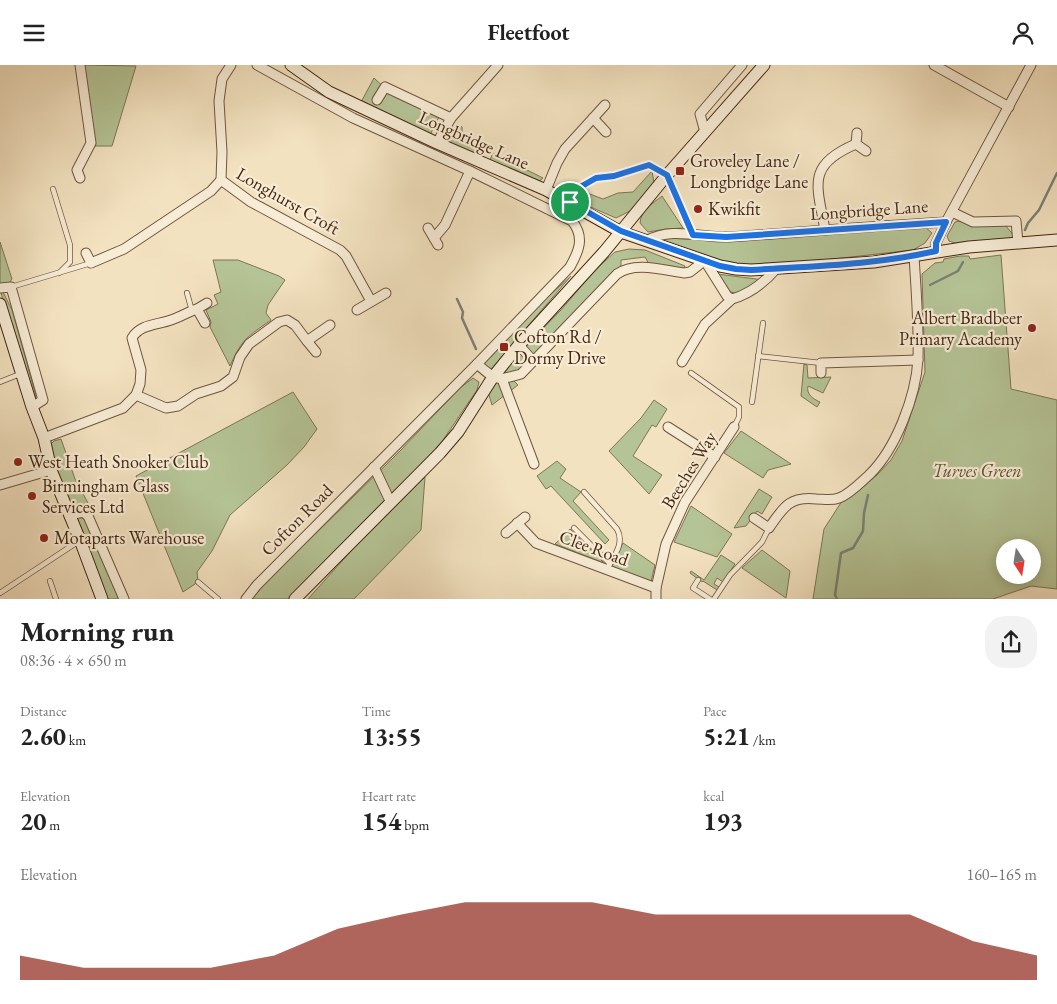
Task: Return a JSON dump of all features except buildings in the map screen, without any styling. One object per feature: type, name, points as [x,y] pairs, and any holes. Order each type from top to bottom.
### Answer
[{"type":"street","points":[[75,173],[91,143],[80,65]]},
{"type":"street","name":"Longhurst Croft","points":[[91,263],[132,244],[211,191],[220,180],[222,152],[219,101],[222,79],[232,65]]},
{"type":"street","name":"Longbridge Lane","points":[[257,65],[270,68],[353,118],[470,171],[572,221],[577,229],[580,242]]},
{"type":"street","name":"Longbridge Lane","points":[[290,65],[329,92],[437,143],[546,190],[621,231],[704,261],[736,269],[874,262],[936,251],[1057,241]]},
{"type":"street","points":[[437,143],[451,119],[498,65]]},
{"type":"street","points":[[705,132],[700,114],[742,65]]},
{"type":"street","points":[[295,599],[391,503],[458,432],[519,345],[621,231],[667,175],[764,65]]},
{"type":"street","points":[[934,65],[1009,107]]},
{"type":"street","points":[[936,251],[936,243],[946,222],[1031,65]]},
{"type":"street","name":"Longbridge Lane","points":[[377,100],[385,87],[451,119]]},
{"type":"street","points":[[546,190],[565,149],[605,105]]},
{"type":"street","points":[[594,118],[606,132]]},
{"type":"street","points":[[856,144],[857,133]]},
{"type":"street","points":[[856,144],[866,151]]},
{"type":"street","points":[[825,230],[819,196],[819,173],[832,157],[856,144]]},
{"type":"street","points":[[428,227],[436,241],[470,171]]},
{"type":"street","points":[[510,191],[517,178]]},
{"type":"street","name":"Longhurst Croft","points":[[220,180],[251,202],[340,249],[346,256],[371,301]]},
{"type":"street","name":"Longbridge Lane","points":[[952,212],[973,222],[1016,221],[1018,243]]},
{"type":"street","name":"Longbridge Lane","points":[[646,241],[660,235],[670,234],[726,237],[946,222]]},
{"type":"street","name":"Cofton Road","points":[[246,599],[257,585],[477,364],[570,267],[579,250],[580,242]]},
{"type":"street","points":[[86,253],[91,263]]},
{"type":"street","points":[[754,519],[769,528],[783,507],[791,501],[806,499],[829,500],[848,493],[876,468],[892,445],[908,404],[918,361],[918,320],[914,256]]},
{"type":"street","points":[[497,378],[521,374],[617,274],[625,269],[633,267],[684,273],[690,272],[704,261],[727,296],[732,299]]},
{"type":"street","points":[[682,362],[705,324],[732,299],[746,294],[766,281],[778,268]]},
{"type":"street","points":[[0,288],[10,287],[43,399],[32,407]]},
{"type":"street","points":[[357,310],[386,293]]},
{"type":"street","points":[[44,438],[123,408],[136,395],[140,384],[140,370],[132,338],[135,333],[143,328],[171,320],[207,303]]},
{"type":"street","points":[[0,304],[32,407],[44,438],[51,469],[102,599]]},
{"type":"street","points":[[194,310],[205,323]]},
{"type":"street","points":[[136,395],[166,408],[178,406],[196,394],[221,386],[233,377],[240,357],[249,344],[278,323],[287,320],[295,325],[316,352]]},
{"type":"street","points":[[307,341],[330,325]]},
{"type":"street","points":[[519,345],[533,361]]},
{"type":"street","points":[[820,373],[820,363],[918,361]]},
{"type":"street","points":[[477,364],[497,378],[534,464]]},
{"type":"street","points":[[668,427],[715,457]]},
{"type":"street","name":"Beeches Way","points":[[656,588],[666,544],[685,502],[734,427]]},
{"type":"street","points":[[374,467],[391,503]]},
{"type":"street","points":[[0,485],[51,469]]},
{"type":"street","points":[[70,515],[83,511],[88,516],[124,599]]},
{"type":"street","points":[[506,533],[525,517]]},
{"type":"street","name":"Clee Road","points":[[518,523],[536,543],[608,567],[656,588]]},
{"type":"street","points":[[656,588],[656,599]]},
{"type":"lane","points":[[570,202],[582,186],[596,178],[614,176],[649,165],[667,175],[693,235]]},
{"type":"lane","points":[[53,189],[70,245],[70,262],[59,273]]},
{"type":"lane","points":[[10,287],[91,263]]},
{"type":"lane","points":[[187,293],[194,310]]},
{"type":"lane","points":[[752,402],[763,323]]},
{"type":"lane","points":[[758,356],[820,363]]},
{"type":"lane","points":[[691,373],[739,407],[739,417],[734,427]]},
{"type":"lane","points":[[0,382],[22,374]]},
{"type":"lane","points":[[574,528],[608,567],[619,548],[620,534],[584,492]]},
{"type":"lane","points":[[698,580],[693,589],[712,599],[730,575],[762,543],[769,528]]},
{"type":"lane","points":[[0,593],[80,540]]},
{"type":"lane","points":[[50,581],[56,599]]},
{"type":"lane","points":[[198,582],[218,599]]},
{"type":"green space","points":[[83,65],[136,66],[112,146],[92,146]]},
{"type":"green space","points":[[374,78],[392,95],[439,117],[430,135],[360,104]]},
{"type":"green space","points":[[457,124],[462,127],[463,135],[467,140],[481,148],[476,157],[448,143],[449,136]]},
{"type":"green space","points":[[493,153],[543,178],[538,182],[489,162]]},
{"type":"green space","points":[[652,171],[654,183],[630,211],[616,218],[579,202],[587,193],[603,199],[618,193],[633,192]]},
{"type":"green space","points":[[662,196],[683,228],[648,232],[640,223],[642,214]]},
{"type":"green space","points":[[959,221],[970,224],[1005,225],[1016,238],[955,243],[949,241],[947,236],[955,222]]},
{"type":"green space","points":[[925,227],[932,233],[925,243],[913,250],[771,266],[728,263],[665,243],[662,240],[664,238],[732,241]]},
{"type":"green space","points":[[0,242],[12,279],[9,283],[0,285]]},
{"type":"green space","points":[[629,249],[645,250],[685,266],[683,271],[650,266],[645,257],[621,260],[621,266],[513,380],[518,385],[492,405],[488,392],[520,352],[561,310],[595,270],[615,252]]},
{"type":"green space","name":"Turves Green","points":[[1001,255],[1011,389],[1057,400],[1057,589],[1031,586],[993,599],[813,599],[824,529],[842,501],[877,475],[891,460],[902,441],[925,372],[922,274],[935,263],[943,262],[944,259],[969,256],[970,259]]},
{"type":"green space","points":[[213,260],[238,260],[285,280],[268,305],[266,313],[271,320],[246,339],[230,366],[210,327],[211,322],[206,310],[218,304],[214,295],[221,292]]},
{"type":"green space","points":[[717,274],[764,280],[738,294],[728,291]]},
{"type":"green space","points":[[571,276],[491,369],[486,369],[483,363],[541,303]]},
{"type":"green space","points":[[3,292],[12,310],[36,396],[34,399],[28,387],[1,293]]},
{"type":"green space","points":[[804,364],[807,365],[808,378],[831,377],[823,393],[808,386],[811,396],[820,402],[817,407],[801,396]]},
{"type":"green space","points":[[473,378],[479,382],[477,390],[441,443],[291,599],[251,599],[398,453],[460,388]]},
{"type":"green space","points":[[293,392],[317,429],[304,447],[287,465],[230,515],[212,551],[197,572],[198,582],[183,592],[136,476]]},
{"type":"green space","points":[[654,400],[667,409],[656,427],[652,425],[633,456],[662,475],[649,494],[609,451],[641,418]]},
{"type":"green space","points":[[741,431],[791,464],[768,470],[763,478],[724,453]]},
{"type":"green space","points":[[61,439],[75,479],[88,503],[69,508],[59,481],[51,444]]},
{"type":"green space","points":[[557,461],[566,469],[560,478],[581,492],[573,501],[609,540],[605,544],[551,486],[546,489],[537,476]]},
{"type":"green space","points":[[425,477],[421,530],[354,599],[308,599],[360,541]]},
{"type":"green space","points":[[759,489],[772,497],[762,514],[757,511],[746,526],[734,528]]},
{"type":"green space","points":[[691,506],[732,534],[717,557],[674,542]]},
{"type":"green space","points":[[77,518],[85,520],[119,599],[105,599]]},
{"type":"green space","points":[[570,529],[604,563],[555,544]]},
{"type":"green space","points":[[623,543],[655,565],[651,582],[611,568]]},
{"type":"green space","points":[[762,550],[790,571],[786,598],[742,568]]},
{"type":"green space","points":[[721,555],[735,564],[723,582],[717,578],[714,584],[719,587],[717,590],[690,573],[691,571],[704,580]]},
{"type":"waterway","points":[[1025,230],[1028,223],[1039,210],[1057,173]]},
{"type":"waterway","points":[[930,285],[958,271],[963,262]]},
{"type":"waterway","points":[[457,299],[463,312],[462,318],[476,349]]},
{"type":"waterway","points":[[837,599],[835,595],[841,553],[853,548],[863,531],[868,495]]},
{"type":"place","name":"Groveley Lane / Longbridge Lane","points":[[680,171]]},
{"type":"place","name":"Kwikfit","points":[[698,209]]},
{"type":"place","name":"Albert Bradbeer Primary Academy","points":[[1032,328]]},
{"type":"place","name":"Cofton Rd / Dormy Drive","points":[[504,347]]},
{"type":"place","name":"West Heath Snooker Club","points":[[18,462]]},
{"type":"place","name":"Birmingham Glass Services Ltd","points":[[32,496]]},
{"type":"place","name":"Motaparts Warehouse","points":[[44,538]]},
{"type":"route","points":[[649,165],[667,175],[693,235],[726,237],[946,222],[936,243],[936,251],[874,262],[751,270],[720,266],[646,241],[600,221],[570,202],[582,186],[596,178],[614,176],[649,165]]}]
